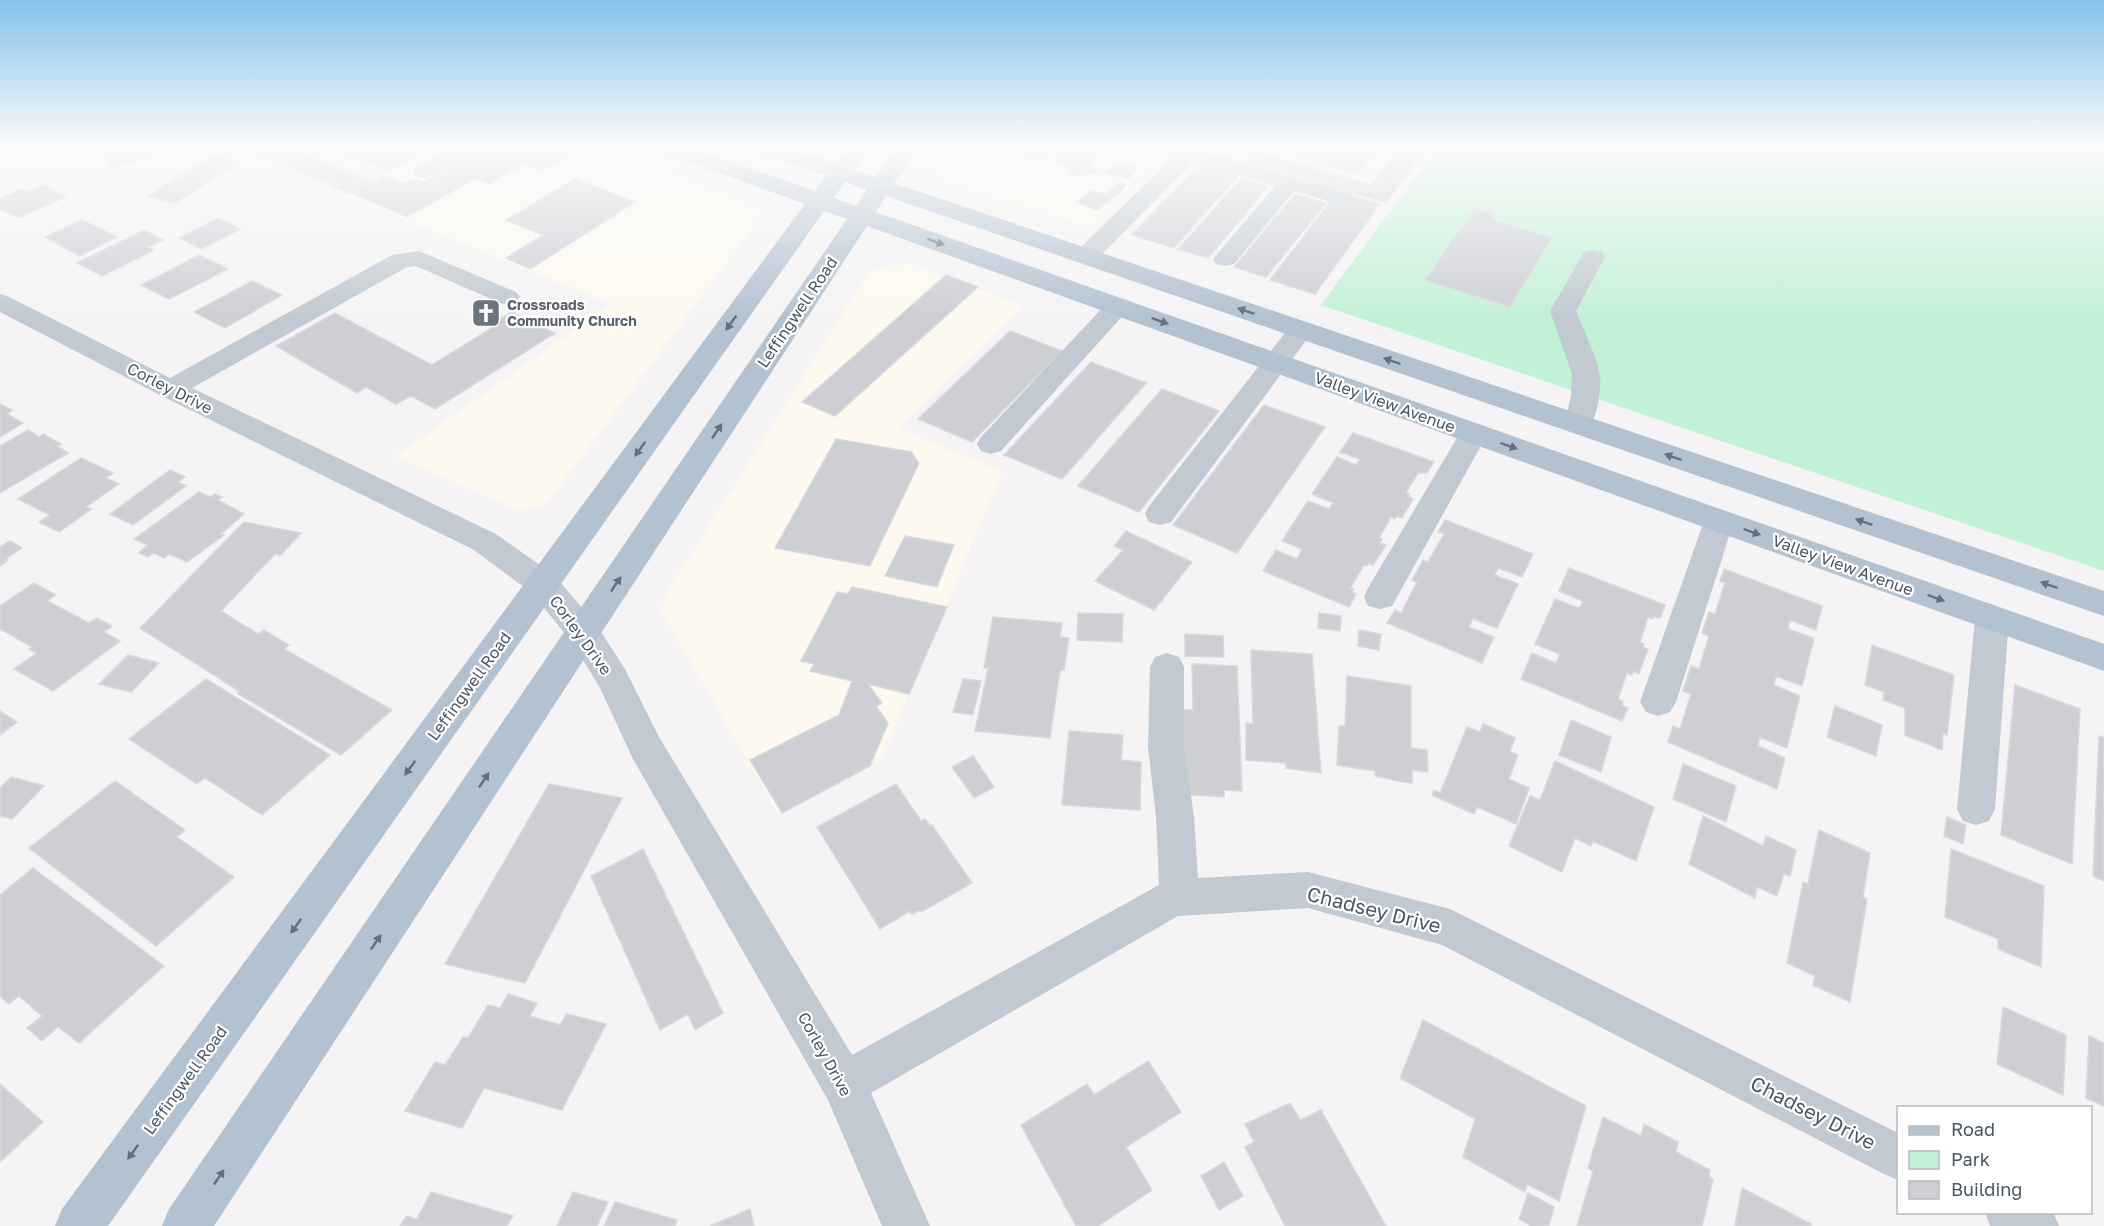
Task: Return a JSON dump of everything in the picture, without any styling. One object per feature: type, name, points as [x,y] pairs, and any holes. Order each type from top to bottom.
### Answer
[{"type":"main road","name":"Leffingwell Road","points":[[79,1226],[818,203]]},
{"type":"main road","name":"Valley View Avenue","points":[[827,203],[2104,658]]},
{"type":"main road","name":"Leffingwell Road","points":[[186,1226],[870,203]]},
{"type":"main road","points":[[928,203],[2104,604]]},
{"type":"street","points":[[1086,256],[1139,203]]},
{"type":"street","points":[[1225,259],[1272,203]]},
{"type":"street","points":[[1578,424],[1586,396],[1586,374],[1563,311],[1593,257]]},
{"type":"street","points":[[170,389],[401,260],[419,258],[507,297]]},
{"type":"street","name":"Corley Drive","points":[[0,302],[170,389],[485,542],[543,584],[583,632],[613,679],[646,748],[844,1084],[906,1226]]},
{"type":"street","points":[[991,444],[1118,306]]},
{"type":"street","points":[[1160,514],[1301,330]]},
{"type":"street","points":[[1380,597],[1473,433]]},
{"type":"street","points":[[1658,702],[1719,520]]},
{"type":"street","points":[[1976,809],[1992,618]]},
{"type":"street","points":[[1167,666],[1166,747],[1175,817],[1180,898]]},
{"type":"street","name":"Chadsey Drive","points":[[844,1084],[1173,898],[1308,890],[1450,928],[1897,1156]]},
{"type":"street","points":[[2012,1214],[2035,1226]]},
{"type":"shaded area","points":[[364,203],[749,203],[760,210],[759,220],[546,504],[517,510],[396,456],[611,304]]},
{"type":"shaded area","points":[[1012,203],[1115,203],[1091,228]]},
{"type":"shaded area","points":[[912,264],[1024,306],[898,428],[1002,472],[882,757],[777,811],[661,610],[671,587],[869,272],[893,265]]},
{"type":"green space","points":[[1396,203],[2104,203],[2104,571],[1321,305]]},
{"type":"building","points":[[0,203],[52,203],[19,218],[0,209]]},
{"type":"building","points":[[375,203],[431,203],[407,217]]},
{"type":"building","points":[[534,203],[633,203],[530,269],[506,258],[543,235],[506,220]]},
{"type":"building","points":[[1080,203],[1105,203],[1097,210]]},
{"type":"building","points":[[1162,203],[1214,203],[1174,248],[1132,235]]},
{"type":"building","points":[[1219,203],[1254,203],[1208,258],[1178,249]]},
{"type":"building","points":[[1287,203],[1326,203],[1266,277],[1234,267]]},
{"type":"building","points":[[1329,203],[1344,206],[1346,203],[1380,204],[1315,294],[1270,280]]},
{"type":"building","points":[[1475,208],[1495,214],[1491,220],[1552,237],[1510,307],[1425,280]]},
{"type":"building","points":[[218,218],[240,229],[202,249],[180,238]]},
{"type":"building","points":[[82,220],[117,237],[80,256],[45,237]]},
{"type":"building","points":[[144,230],[163,240],[148,247],[154,250],[102,276],[77,263]]},
{"type":"building","points":[[199,255],[228,269],[169,299],[141,285]]},
{"type":"building","points":[[946,275],[978,287],[835,416],[802,402]]},
{"type":"building","points":[[252,281],[282,295],[225,328],[194,312]]},
{"type":"building","points":[[512,312],[555,333],[435,409],[411,396],[396,404],[366,387],[357,393],[276,346],[335,313],[432,365],[492,328],[489,326]]},
{"type":"building","points":[[1010,331],[1062,351],[972,442],[918,419]]},
{"type":"building","points":[[1091,362],[1146,383],[1062,479],[1004,455]]},
{"type":"building","points":[[1162,389],[1219,411],[1139,512],[1078,486]]},
{"type":"building","points":[[0,404],[12,410],[7,414],[23,423],[0,437]]},
{"type":"building","points":[[1264,405],[1325,427],[1237,553],[1173,525]]},
{"type":"building","points":[[28,430],[39,437],[43,434],[61,444],[57,446],[68,453],[0,493],[0,446]]},
{"type":"building","points":[[1353,433],[1434,462],[1427,473],[1418,473],[1406,492],[1413,499],[1402,518],[1391,517],[1379,538],[1382,539],[1380,543],[1386,545],[1373,565],[1369,563],[1367,566],[1364,565],[1350,588],[1354,589],[1352,592],[1356,594],[1349,607],[1263,571],[1276,550],[1297,559],[1302,549],[1282,541],[1308,501],[1329,509],[1333,503],[1312,494],[1337,457],[1356,465],[1360,459],[1340,452]]},
{"type":"building","points":[[836,439],[911,452],[919,463],[870,566],[775,548]]},
{"type":"building","points":[[81,458],[113,473],[106,478],[119,484],[86,507],[92,509],[59,532],[39,522],[50,515],[18,499]]},
{"type":"building","points":[[170,470],[185,477],[178,482],[186,486],[133,525],[110,514]]},
{"type":"building","points":[[199,492],[211,497],[215,494],[222,497],[218,500],[244,514],[221,534],[224,535],[187,562],[169,554],[164,558],[154,553],[148,557],[139,553],[147,545],[134,539]]},
{"type":"building","points":[[1445,520],[1533,554],[1522,577],[1498,568],[1495,575],[1518,584],[1497,628],[1473,619],[1469,627],[1494,637],[1482,663],[1387,623],[1395,610],[1401,613],[1417,582],[1412,580],[1423,560],[1428,562],[1444,534],[1438,532]]},
{"type":"building","points":[[244,522],[301,533],[281,555],[275,554],[221,611],[258,634],[264,630],[289,645],[284,649],[392,710],[341,755],[237,693],[239,691],[140,628]]},
{"type":"building","points":[[1126,531],[1192,562],[1154,610],[1095,581],[1123,550],[1114,546]]},
{"type":"building","points":[[905,536],[954,545],[937,587],[885,576]]},
{"type":"building","points":[[10,541],[22,548],[5,559],[8,560],[0,566],[0,547]]},
{"type":"building","points":[[1569,568],[1665,605],[1660,618],[1648,617],[1640,642],[1648,649],[1639,674],[1633,671],[1632,675],[1627,673],[1618,699],[1623,701],[1622,705],[1628,708],[1622,721],[1521,679],[1532,653],[1556,663],[1560,654],[1535,644],[1555,599],[1579,608],[1583,601],[1559,591]]},
{"type":"building","points":[[1724,569],[1822,606],[1816,630],[1790,620],[1788,629],[1814,638],[1802,686],[1776,676],[1774,685],[1800,696],[1787,748],[1760,737],[1758,746],[1785,758],[1777,789],[1668,742],[1673,726],[1680,729],[1691,694],[1683,691],[1691,666],[1699,669],[1709,636],[1702,633],[1709,612],[1715,614],[1725,583],[1720,581]]},
{"type":"building","points":[[34,583],[56,595],[47,601],[89,623],[97,618],[112,626],[104,632],[120,641],[53,691],[14,669],[37,653],[29,649],[32,647],[0,629],[0,606]]},
{"type":"building","points":[[852,587],[947,607],[909,694],[868,684],[882,703],[876,706],[888,723],[870,766],[782,813],[750,760],[839,715],[852,681],[810,671],[814,664],[801,661],[837,592],[848,594]]},
{"type":"building","points":[[1078,613],[1123,614],[1122,642],[1077,640]]},
{"type":"building","points":[[1319,613],[1341,616],[1340,631],[1318,628]]},
{"type":"building","points":[[993,617],[1062,623],[1060,637],[1069,638],[1064,670],[1061,670],[1059,676],[1050,738],[975,731],[988,668],[984,668]]},
{"type":"building","points":[[1359,630],[1381,634],[1379,650],[1358,646]]},
{"type":"building","points":[[1185,634],[1223,636],[1224,657],[1185,656]]},
{"type":"building","points":[[1872,645],[1954,675],[1947,735],[1943,733],[1942,750],[1905,735],[1905,708],[1883,700],[1884,692],[1865,685]]},
{"type":"building","points":[[1251,650],[1312,654],[1321,773],[1286,768],[1286,763],[1246,760],[1246,723],[1253,724]]},
{"type":"building","points":[[128,655],[159,663],[131,692],[99,684]]},
{"type":"building","points":[[1192,664],[1237,666],[1242,791],[1224,790],[1224,797],[1179,794],[1179,710],[1193,710]]},
{"type":"building","points":[[1347,676],[1411,686],[1411,748],[1427,750],[1428,772],[1412,770],[1412,783],[1375,776],[1375,771],[1337,765],[1339,726],[1345,726]]},
{"type":"building","points":[[206,679],[330,755],[262,815],[205,778],[197,784],[129,739]]},
{"type":"building","points":[[963,679],[981,681],[973,715],[953,712]]},
{"type":"building","points":[[2015,685],[2080,709],[2072,864],[2001,835]]},
{"type":"building","points":[[1835,706],[1882,725],[1876,756],[1827,737]]},
{"type":"building","points":[[0,711],[17,722],[0,735]]},
{"type":"building","points":[[1571,720],[1611,737],[1601,772],[1559,755]]},
{"type":"building","points":[[1483,724],[1515,738],[1510,752],[1518,755],[1509,779],[1529,788],[1516,824],[1477,807],[1474,814],[1432,795],[1434,790],[1440,793],[1467,727],[1480,732]]},
{"type":"building","points":[[1069,731],[1123,735],[1121,760],[1141,762],[1140,810],[1062,805]]},
{"type":"building","points":[[2099,736],[2104,738],[2104,881],[2093,876]]},
{"type":"building","points":[[973,756],[994,787],[974,798],[952,767]]},
{"type":"building","points":[[1555,761],[1654,807],[1636,861],[1593,841],[1591,846],[1575,838],[1562,872],[1509,846],[1530,796],[1540,800]]},
{"type":"building","points":[[1683,764],[1736,786],[1726,822],[1673,799]]},
{"type":"building","points":[[11,777],[44,786],[12,819],[0,816],[0,788]]},
{"type":"building","points":[[115,781],[185,830],[177,837],[234,877],[156,946],[29,848]]},
{"type":"building","points":[[549,784],[622,798],[525,983],[445,964]]},
{"type":"building","points":[[896,784],[921,821],[925,819],[930,826],[932,825],[972,883],[921,912],[920,910],[912,914],[910,911],[880,929],[817,827]]},
{"type":"building","points":[[1703,816],[1763,846],[1766,836],[1796,850],[1790,876],[1784,873],[1777,896],[1757,887],[1755,898],[1689,864]]},
{"type":"building","points":[[1947,817],[1966,825],[1963,844],[1944,836]]},
{"type":"building","points":[[1819,830],[1870,853],[1863,897],[1867,899],[1850,1002],[1813,985],[1815,976],[1787,963],[1803,882],[1808,884]]},
{"type":"building","points":[[643,849],[723,1013],[695,1030],[688,1014],[660,1030],[591,876]]},
{"type":"building","points":[[1951,849],[2044,886],[2041,967],[1998,949],[1998,939],[1945,917]]},
{"type":"building","points":[[33,868],[164,966],[79,1043],[58,1027],[42,1041],[27,1028],[42,1016],[19,996],[9,1004],[0,996],[0,895]]},
{"type":"building","points":[[508,994],[537,1003],[530,1016],[560,1025],[567,1014],[606,1024],[562,1110],[484,1088],[462,1128],[405,1111],[435,1062],[445,1065],[463,1037],[468,1038],[488,1005],[500,1008]]},
{"type":"building","points":[[2003,1007],[2066,1035],[2063,1095],[1997,1064]]},
{"type":"building","points":[[1423,1020],[1586,1106],[1559,1201],[1527,1184],[1525,1192],[1463,1157],[1475,1119],[1400,1078]]},
{"type":"building","points":[[2089,1036],[2104,1043],[2104,1106],[2086,1098]]},
{"type":"building","points":[[1148,1061],[1181,1112],[1126,1147],[1152,1190],[1098,1226],[1076,1226],[1021,1125],[1087,1084],[1094,1095]]},
{"type":"building","points":[[0,1084],[43,1122],[0,1162]]},
{"type":"building","points":[[1290,1103],[1300,1120],[1321,1110],[1386,1226],[1285,1226],[1245,1147],[1254,1142],[1245,1124]]},
{"type":"building","points":[[1603,1117],[1641,1136],[1644,1124],[1678,1142],[1676,1152],[1710,1170],[1709,1176],[1713,1180],[1702,1226],[1577,1226],[1593,1171],[1588,1168]]},
{"type":"building","points":[[1224,1162],[1243,1196],[1219,1210],[1201,1176]]},
{"type":"building","points":[[1742,1188],[1811,1224],[1811,1226],[1735,1226]]},
{"type":"building","points":[[431,1192],[513,1216],[507,1226],[400,1226],[406,1216],[417,1219]]},
{"type":"building","points":[[573,1192],[608,1202],[597,1226],[557,1226]]},
{"type":"building","points":[[1528,1193],[1554,1207],[1549,1226],[1531,1226],[1519,1219]]},
{"type":"building","points":[[615,1202],[677,1220],[675,1226],[604,1226]]},
{"type":"building","points":[[750,1209],[754,1226],[710,1226]]},
{"type":"place","name":"Crossroads Community Church","points":[[486,313]]}]
